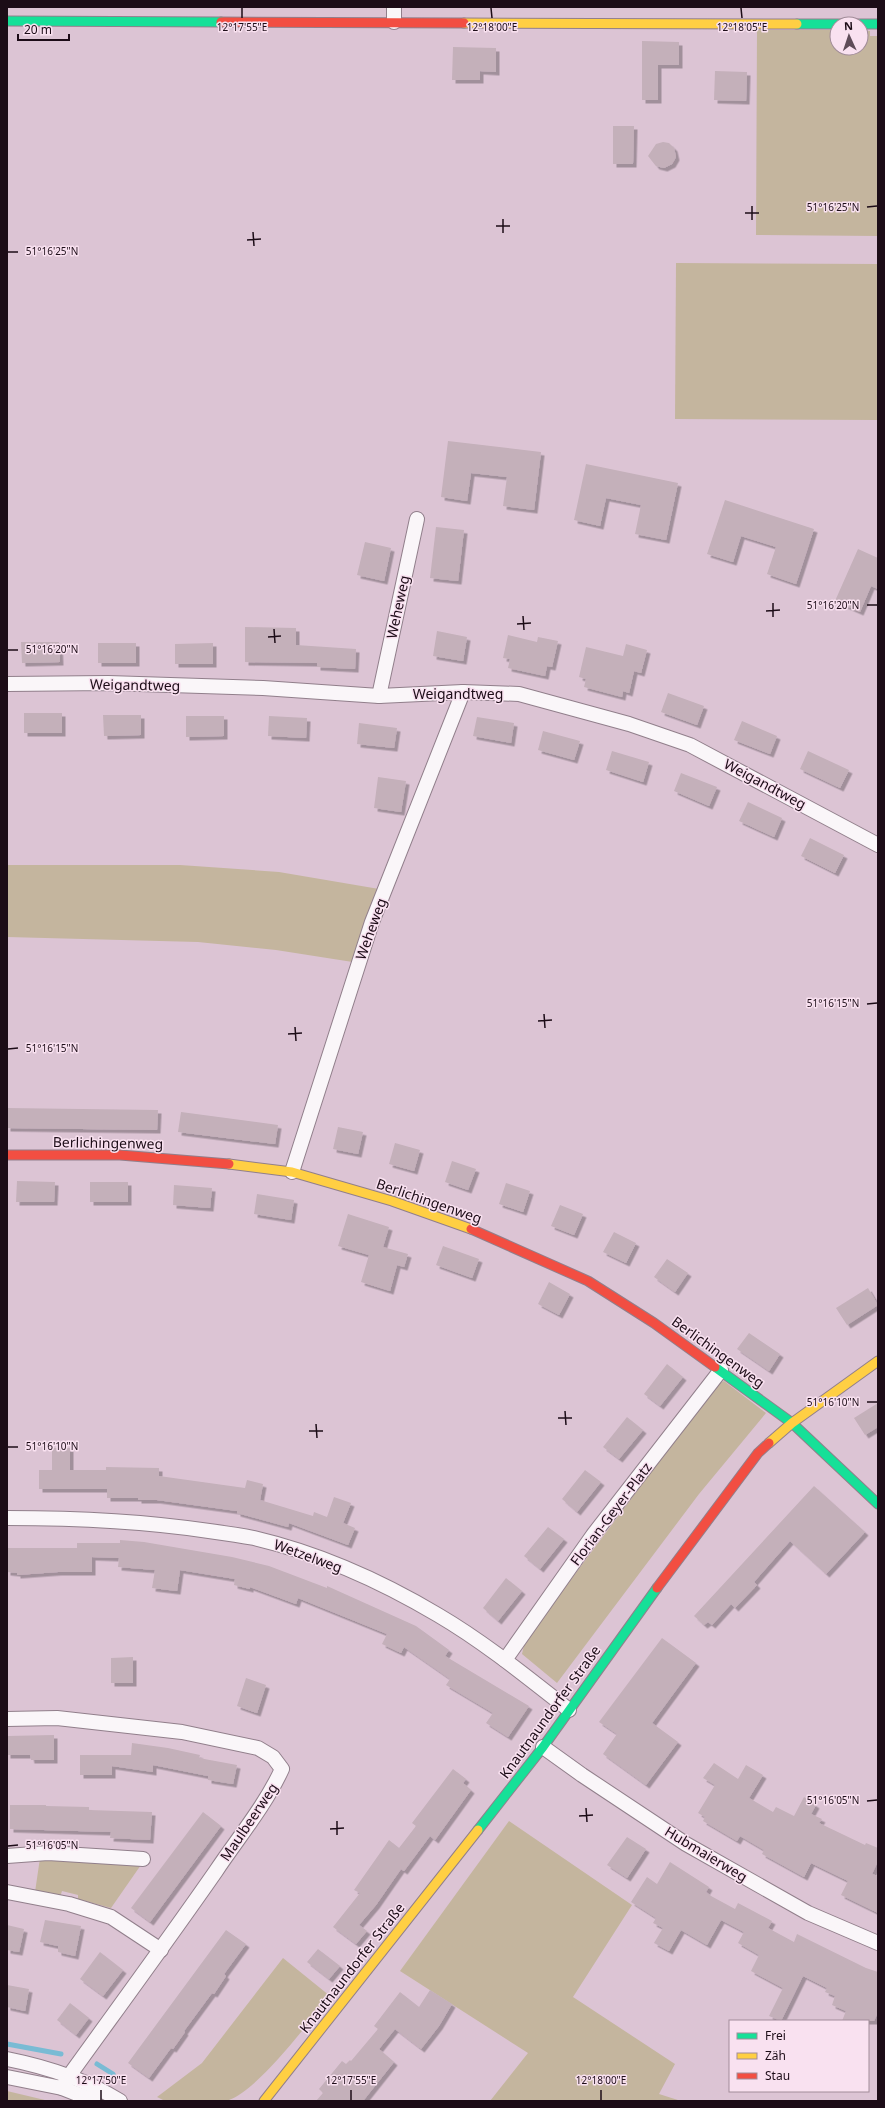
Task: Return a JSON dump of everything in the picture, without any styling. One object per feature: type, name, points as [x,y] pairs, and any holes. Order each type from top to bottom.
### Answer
[{"type":"street","points":[[394,7],[394,22]]},
{"type":"street","points":[[7,21],[878,24]]},
{"type":"street","name":"Weheweg","points":[[379,696],[417,519]]},
{"type":"street","name":"Weigandtweg","points":[[7,684],[108,683],[263,688],[379,696],[463,692],[519,694],[629,724],[690,745],[878,845]]},
{"type":"street","name":"Weheweg","points":[[292,1172],[372,922],[463,692]]},
{"type":"street","name":"Berlichingenweg","points":[[7,1155],[164,1158],[209,1161],[292,1172],[392,1201],[470,1229],[588,1281],[654,1323],[721,1370],[792,1423],[878,1504]]},
{"type":"street","name":"Knautnaundorfer Straße","points":[[264,2101],[543,1747],[758,1453],[792,1423],[878,1361]]},
{"type":"street","name":"Florian-Geyer-Platz","points":[[505,1660],[593,1535],[721,1370]]},
{"type":"street","name":"Wetzelweg","points":[[7,1518],[61,1518],[158,1523],[254,1538],[318,1558],[393,1590],[438,1615],[505,1660],[569,1710]]},
{"type":"street","name":"Maulbeerweg","points":[[7,1719],[57,1718],[182,1732],[258,1748],[273,1757],[282,1770],[274,1786],[161,1950],[66,2082]]},
{"type":"street","name":"Hubmaierweg","points":[[543,1747],[582,1775],[686,1844],[808,1913],[878,1943]]},
{"type":"street","points":[[7,1856],[48,1854],[143,1859]]},
{"type":"street","points":[[7,1892],[69,1904],[111,1917],[161,1950]]},
{"type":"street","points":[[7,2059],[35,2065],[66,2082],[95,2101]]},
{"type":"street","points":[[7,2077],[66,2082],[105,2091],[120,2101]]},
{"type":"shaded area","points":[[757,30],[829,30],[829,56],[869,56],[870,31],[870,36],[878,36],[878,236],[756,235]]},
{"type":"shaded area","points":[[676,263],[878,264],[878,420],[675,419]]},
{"type":"shaded area","points":[[7,865],[180,865],[279,872],[385,890],[359,963],[276,950],[198,942],[7,937]]},
{"type":"shaded area","points":[[724,1381],[766,1413],[699,1494],[557,1683],[522,1654],[525,1641],[716,1385]]},
{"type":"shaded area","points":[[509,1821],[632,1905],[573,1997],[675,2064],[659,2094],[681,2101],[490,2101],[528,2053],[400,1971]]},
{"type":"shaded area","points":[[40,1858],[143,1862],[111,1908],[78,1899],[78,1895],[62,1891],[60,1897],[35,1892]]},
{"type":"shaded area","points":[[283,1958],[330,1996],[282,2054],[254,2083],[229,2100],[208,2102],[165,2101],[157,2097],[202,2063]]},
{"type":"shaded area","points":[[7,2091],[49,2101],[7,2101]]},
{"type":"building","points":[[642,41],[679,42],[679,65],[658,65],[658,100],[642,100]]},
{"type":"building","points":[[453,47],[496,48],[496,72],[480,71],[480,80],[452,80]]},
{"type":"building","points":[[715,71],[747,72],[746,101],[714,100]]},
{"type":"building","points":[[613,126],[634,126],[633,164],[613,164]]},
{"type":"building","points":[[663,142],[669,143],[674,148],[676,157],[672,164],[664,168],[656,166],[648,156],[656,144]]},
{"type":"building","points":[[448,441],[541,452],[534,510],[503,506],[507,477],[471,473],[467,501],[441,497]]},
{"type":"building","points":[[586,464],[678,483],[666,540],[635,534],[641,505],[606,498],[600,526],[574,520]]},
{"type":"building","points":[[725,500],[814,529],[796,584],[767,574],[776,547],[741,536],[733,562],[707,554]]},
{"type":"building","points":[[436,527],[464,530],[458,581],[430,578]]},
{"type":"building","points":[[365,542],[391,548],[384,581],[357,575]]},
{"type":"building","points":[[858,549],[878,558],[878,589],[871,586],[860,612],[835,601]]},
{"type":"building","points":[[245,627],[296,628],[296,645],[356,649],[355,669],[317,667],[317,663],[245,662]]},
{"type":"building","points":[[437,631],[467,637],[463,661],[433,656]]},
{"type":"building","points":[[508,635],[537,642],[538,637],[558,641],[552,667],[547,666],[545,676],[508,668],[510,659],[503,658]]},
{"type":"building","points":[[21,642],[59,642],[60,662],[22,663]]},
{"type":"building","points":[[98,643],[136,643],[136,663],[98,663]]},
{"type":"building","points":[[213,643],[213,664],[175,664],[175,644]]},
{"type":"building","points":[[626,644],[647,650],[641,673],[634,671],[629,693],[623,691],[622,697],[584,687],[586,679],[579,677],[586,647],[623,656]]},
{"type":"building","points":[[668,693],[704,706],[697,725],[661,712]]},
{"type":"building","points":[[24,713],[62,713],[62,733],[24,733]]},
{"type":"building","points":[[103,715],[141,715],[141,735],[104,736]]},
{"type":"building","points":[[186,716],[224,716],[224,736],[186,737]]},
{"type":"building","points":[[269,716],[307,718],[306,738],[268,736]]},
{"type":"building","points":[[477,717],[514,723],[511,743],[473,736]]},
{"type":"building","points":[[742,721],[777,736],[770,754],[734,740]]},
{"type":"building","points":[[359,723],[397,728],[394,748],[357,744]]},
{"type":"building","points":[[543,731],[580,741],[574,760],[538,750]]},
{"type":"building","points":[[612,751],[649,762],[643,782],[606,770]]},
{"type":"building","points":[[808,751],[849,770],[840,788],[800,769]]},
{"type":"building","points":[[681,773],[717,787],[709,806],[674,791]]},
{"type":"building","points":[[378,777],[406,781],[401,812],[374,808]]},
{"type":"building","points":[[748,802],[782,818],[774,837],[739,821]]},
{"type":"building","points":[[810,838],[844,855],[835,873],[801,856]]},
{"type":"building","points":[[7,1108],[158,1110],[157,1130],[7,1128]]},
{"type":"building","points":[[181,1112],[278,1125],[275,1144],[178,1132]]},
{"type":"building","points":[[338,1127],[363,1132],[358,1154],[333,1149]]},
{"type":"building","points":[[395,1143],[420,1150],[414,1171],[389,1164]]},
{"type":"building","points":[[452,1161],[476,1169],[468,1190],[445,1182]]},
{"type":"building","points":[[17,1181],[55,1182],[54,1202],[16,1202]]},
{"type":"building","points":[[90,1182],[128,1182],[128,1202],[90,1202]]},
{"type":"building","points":[[506,1183],[530,1191],[523,1212],[499,1204]]},
{"type":"building","points":[[174,1185],[212,1188],[210,1208],[173,1205]]},
{"type":"building","points":[[257,1194],[294,1200],[291,1220],[254,1214]]},
{"type":"building","points":[[560,1205],[583,1214],[574,1235],[551,1226]]},
{"type":"building","points":[[348,1214],[389,1227],[383,1247],[408,1254],[404,1267],[397,1265],[390,1291],[361,1282],[369,1255],[338,1246]]},
{"type":"building","points":[[614,1232],[636,1243],[626,1263],[603,1252]]},
{"type":"building","points":[[443,1246],[479,1259],[472,1278],[436,1265]]},
{"type":"building","points":[[667,1259],[688,1273],[675,1292],[654,1277]]},
{"type":"building","points":[[549,1282],[570,1294],[559,1315],[538,1304]]},
{"type":"building","points":[[868,1288],[878,1305],[847,1325],[836,1308]]},
{"type":"building","points":[[749,1333],[780,1354],[769,1371],[737,1349]]},
{"type":"building","points":[[667,1364],[683,1377],[660,1406],[644,1394]]},
{"type":"building","points":[[878,1403],[878,1427],[865,1435],[854,1418]]},
{"type":"building","points":[[627,1417],[643,1430],[619,1459],[603,1447]]},
{"type":"building","points":[[52,1448],[70,1448],[70,1470],[106,1470],[106,1467],[159,1468],[159,1476],[245,1488],[247,1480],[263,1484],[260,1500],[313,1516],[314,1512],[327,1517],[334,1497],[351,1503],[343,1523],[355,1528],[348,1545],[289,1523],[288,1527],[237,1513],[237,1511],[157,1500],[138,1500],[138,1498],[107,1498],[107,1489],[39,1489],[39,1470],[52,1470]]},
{"type":"building","points":[[585,1470],[601,1482],[577,1512],[562,1499]]},
{"type":"building","points":[[814,1486],[865,1532],[826,1574],[790,1541],[754,1582],[757,1585],[735,1608],[731,1604],[712,1625],[708,1622],[704,1625],[694,1616]]},
{"type":"building","points":[[548,1527],[564,1539],[540,1569],[524,1556]]},
{"type":"building","points":[[120,1540],[144,1542],[232,1557],[269,1566],[327,1588],[327,1586],[416,1626],[449,1650],[445,1656],[529,1706],[508,1737],[486,1723],[493,1713],[446,1685],[450,1679],[404,1647],[401,1653],[382,1644],[387,1634],[298,1598],[296,1604],[250,1587],[250,1589],[234,1585],[235,1579],[180,1570],[177,1591],[152,1588],[155,1570],[118,1567],[119,1558],[92,1557],[92,1572],[58,1572],[17,1575],[17,1573],[7,1572],[7,1548],[77,1548],[77,1543],[120,1543]]},
{"type":"building","points":[[506,1578],[522,1591],[498,1621],[483,1608]]},
{"type":"building","points":[[662,1638],[696,1663],[652,1723],[678,1742],[646,1785],[603,1754],[617,1734],[599,1722]]},
{"type":"building","points":[[133,1657],[133,1683],[111,1683],[111,1658]]},
{"type":"building","points":[[246,1678],[266,1685],[257,1713],[237,1706]]},
{"type":"building","points":[[54,1735],[54,1760],[31,1760],[30,1755],[7,1755],[7,1736]]},
{"type":"building","points":[[132,1743],[168,1748],[200,1755],[199,1758],[237,1765],[233,1784],[208,1780],[208,1776],[153,1765],[153,1772],[112,1766],[112,1775],[80,1775],[80,1755],[131,1755]]},
{"type":"building","points":[[714,1763],[738,1779],[746,1765],[763,1775],[749,1798],[773,1812],[776,1807],[794,1816],[804,1797],[816,1805],[811,1814],[822,1819],[819,1823],[865,1845],[866,1843],[878,1848],[878,1861],[872,1874],[878,1876],[878,1913],[841,1895],[848,1881],[811,1863],[804,1877],[762,1854],[764,1850],[740,1836],[737,1841],[703,1821],[705,1817],[698,1813],[715,1785],[703,1778]]},
{"type":"building","points":[[453,1769],[466,1779],[463,1783],[471,1790],[435,1840],[430,1836],[404,1871],[401,1869],[376,1905],[359,1925],[367,1931],[356,1944],[333,1927],[360,1893],[354,1890],[389,1840],[399,1848],[416,1826],[412,1823]]},
{"type":"building","points":[[10,1805],[89,1807],[89,1810],[152,1812],[150,1840],[110,1838],[111,1832],[10,1829]]},
{"type":"building","points":[[203,1812],[221,1826],[150,1922],[131,1908]]},
{"type":"building","points":[[627,1837],[646,1849],[627,1878],[607,1865]]},
{"type":"building","points":[[670,1862],[709,1887],[706,1892],[711,1896],[735,1909],[738,1903],[772,1921],[768,1928],[794,1942],[797,1934],[866,1968],[878,1972],[878,2012],[874,2021],[842,2020],[846,2011],[832,2005],[835,1996],[825,1992],[827,1988],[803,1976],[781,2020],[769,2016],[783,1988],[751,1971],[759,1955],[738,1943],[744,1932],[721,1920],[707,1945],[681,1930],[669,1951],[654,1943],[663,1928],[653,1923],[656,1918],[631,1902],[647,1877],[657,1884]]},
{"type":"building","points":[[45,1920],[81,1926],[75,1956],[58,1952],[58,1946],[40,1942]]},
{"type":"building","points":[[7,1925],[24,1929],[19,1952],[7,1950]]},
{"type":"building","points":[[226,1930],[246,1944],[224,1974],[226,1976],[214,1994],[212,1993],[184,2031],[185,2032],[173,2049],[171,2048],[149,2078],[128,2063]]},
{"type":"building","points":[[318,1949],[340,1966],[329,1979],[307,1962]]},
{"type":"building","points":[[100,1952],[123,1970],[103,1996],[80,1979]]},
{"type":"building","points":[[7,1985],[29,1989],[25,2011],[7,2007]]},
{"type":"building","points":[[430,1990],[452,2004],[439,2026],[421,2049],[395,2029],[379,2049],[394,2062],[363,2101],[316,2101],[323,2093],[319,2089],[342,2061],[346,2064],[350,2060],[351,2061],[378,2029],[374,2026],[400,1992],[419,2007]]},
{"type":"building","points":[[70,2003],[89,2018],[76,2035],[57,2020]]},
{"type":"waterway","points":[[7,2044],[61,2054]]},
{"type":"waterway","points":[[97,2064],[113,2074]]},
{"type":"traffic: fast","points":[[7,21],[221,22]]},
{"type":"traffic: fast","points":[[797,24],[878,24]]},
{"type":"traffic: fast","points":[[715,1367],[792,1423],[878,1504]]},
{"type":"traffic: fast","points":[[478,1830],[543,1747],[657,1588]]},
{"type":"traffic: slow","points":[[464,23],[797,24]]},
{"type":"traffic: slow","points":[[229,1164],[292,1172],[392,1201],[471,1229]]},
{"type":"traffic: slow","points":[[769,1443],[792,1423],[878,1361]]},
{"type":"traffic: slow","points":[[264,2101],[478,1830]]},
{"type":"traffic: jam","points":[[221,22],[464,23]]},
{"type":"traffic: jam","points":[[7,1155],[120,1155],[229,1164]]},
{"type":"traffic: jam","points":[[471,1229],[588,1281],[654,1323],[715,1367]]},
{"type":"traffic: jam","points":[[657,1588],[758,1453],[769,1443]]}]
